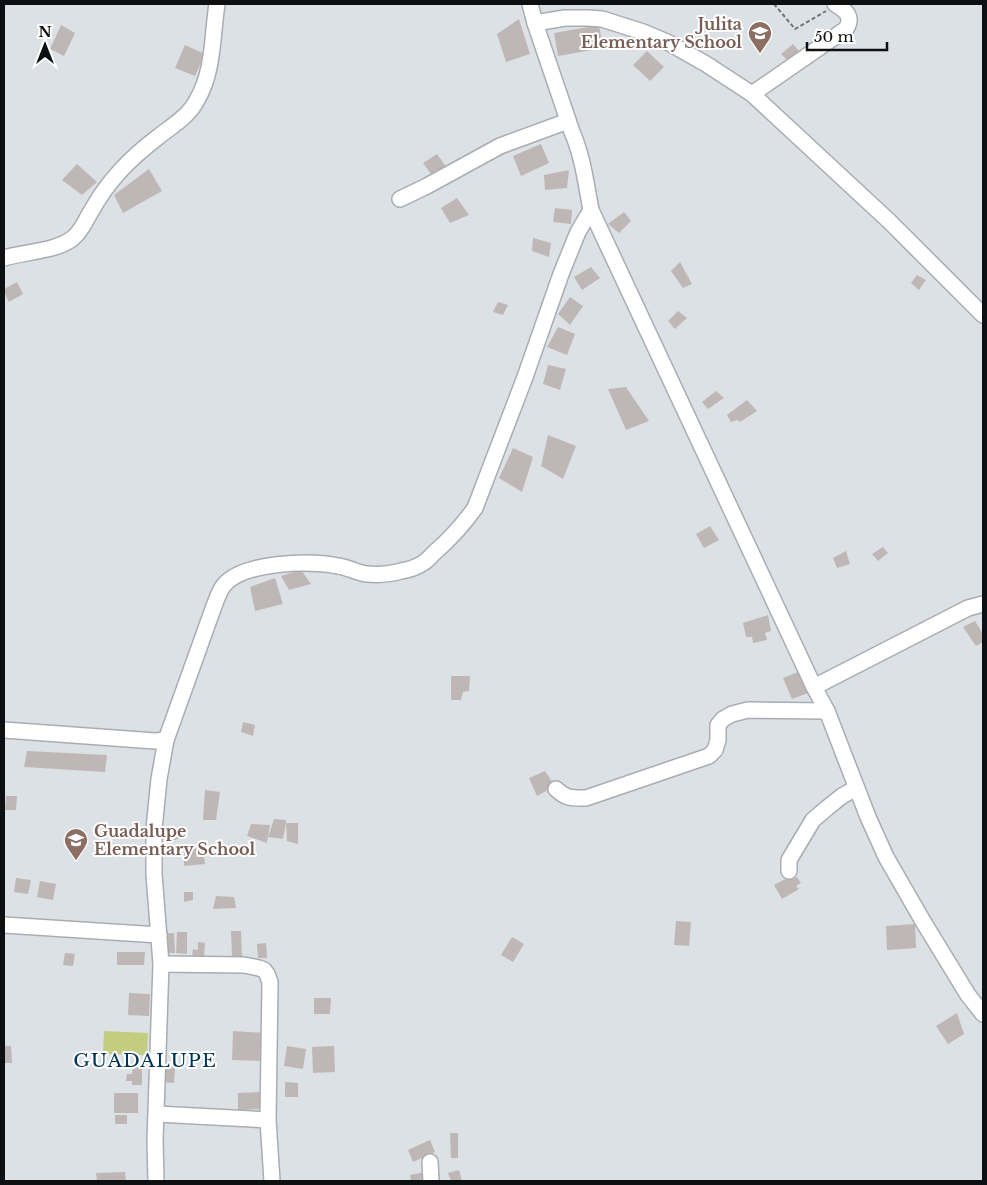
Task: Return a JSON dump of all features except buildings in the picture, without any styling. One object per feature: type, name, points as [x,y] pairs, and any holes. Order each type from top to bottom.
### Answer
[{"type":"street","points":[[4,258],[58,246],[73,238],[81,230],[90,211],[106,188],[122,169],[139,152],[177,123],[192,108],[208,74],[217,4]]},
{"type":"street","points":[[530,4],[578,146],[591,210],[814,687],[827,711],[856,788],[886,857],[963,987],[983,1014]]},
{"type":"street","points":[[752,94],[846,29],[849,21],[848,15],[845,10],[836,5]]},
{"type":"street","points":[[535,23],[565,18],[602,19],[670,42],[706,64],[752,94],[888,221],[983,315]]},
{"type":"street","points":[[400,199],[500,146],[568,121]]},
{"type":"street","points":[[156,1181],[155,1140],[161,964],[154,874],[154,829],[159,779],[166,740],[214,606],[224,584],[250,570],[290,563],[338,566],[366,574],[392,574],[423,563],[453,536],[466,522],[475,508],[525,377],[561,274],[578,232],[591,210]]},
{"type":"street","points":[[814,687],[968,608],[983,604]]},
{"type":"street","points":[[556,789],[564,796],[570,798],[586,798],[709,756],[716,750],[718,725],[723,719],[732,714],[748,710],[827,711]]},
{"type":"street","points":[[4,730],[166,740]]},
{"type":"street","points":[[789,871],[789,860],[813,820],[834,802],[856,788]]},
{"type":"street","points":[[4,925],[159,935]]},
{"type":"street","points":[[161,964],[244,965],[259,968],[267,974],[270,982],[268,1120],[272,1181]]},
{"type":"street","points":[[156,1114],[268,1120]]},
{"type":"street","points":[[430,1162],[431,1181]]},
{"type":"path","points":[[774,4],[795,29],[836,5]]},
{"type":"green space","points":[[104,1031],[148,1033],[147,1055],[103,1054]]},
{"type":"place","name":"Julita Elementary School","points":[[760,54]]},
{"type":"place","name":"Guadalupe Elementary School","points":[[76,861]]},
{"type":"district","name":"GUADALUPE","points":[[145,1060]]}]
